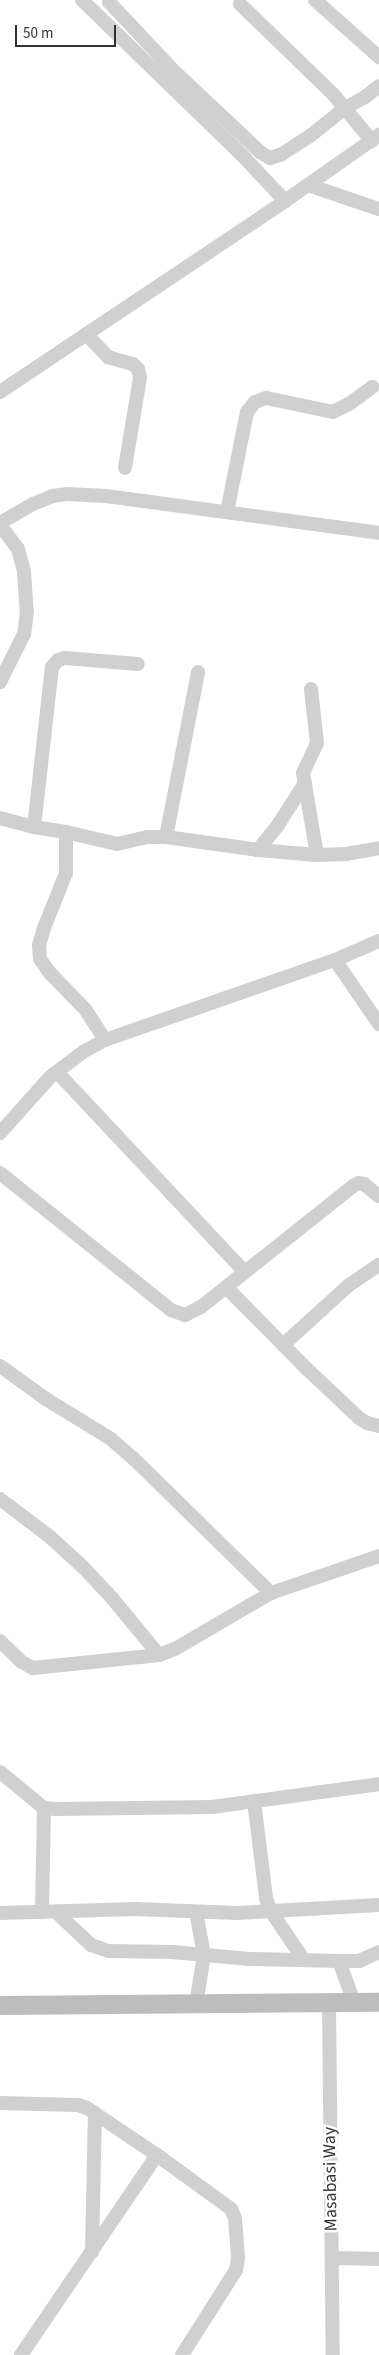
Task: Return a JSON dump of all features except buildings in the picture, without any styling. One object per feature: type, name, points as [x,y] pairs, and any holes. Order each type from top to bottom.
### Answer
[{"type":"main road","points":[[0,2005],[379,2002]]},
{"type":"street","points":[[82,0],[243,156],[285,201]]},
{"type":"street","points":[[315,0],[379,57]]},
{"type":"street","points":[[109,2],[174,70],[260,152],[270,158],[282,154],[310,136],[345,108],[365,97],[379,86]]},
{"type":"street","points":[[0,392],[376,138],[240,4]]},
{"type":"street","points":[[308,185],[379,209]]},
{"type":"street","points":[[86,334],[108,356],[133,364],[138,370],[140,378],[125,468]]},
{"type":"street","points":[[227,512],[247,412],[255,402],[266,398],[333,412],[349,404],[372,387]]},
{"type":"street","points":[[0,682],[24,634],[27,611],[24,572],[18,549],[0,524],[33,504],[53,496],[68,494],[106,496],[379,533]]},
{"type":"street","points":[[34,828],[52,667],[58,660],[65,658],[138,664]]},
{"type":"street","points":[[166,837],[198,672]]},
{"type":"street","points":[[311,689],[317,743],[304,767],[317,855]]},
{"type":"street","points":[[258,850],[305,783]]},
{"type":"street","points":[[0,818],[34,828],[66,832],[117,844],[147,837],[166,837],[258,850],[317,855],[346,854],[379,848]]},
{"type":"street","points":[[66,832],[66,874],[44,928],[39,945],[40,959],[48,972],[85,1009],[104,1040]]},
{"type":"street","points":[[0,1133],[57,1072],[104,1040],[335,960],[379,941]]},
{"type":"street","points":[[335,960],[379,1024]]},
{"type":"street","points":[[57,1072],[245,1272]]},
{"type":"street","points":[[0,1173],[179,1314],[192,1313],[359,1183],[364,1184],[379,1196]]},
{"type":"street","points":[[283,1345],[349,1285],[379,1265]]},
{"type":"street","points":[[226,1287],[359,1418],[367,1423],[379,1426]]},
{"type":"street","points":[[0,1366],[46,1399],[116,1444],[271,1593]]},
{"type":"street","points":[[0,1499],[49,1536],[84,1566],[158,1655]]},
{"type":"street","points":[[0,1641],[22,1662],[33,1668],[158,1655],[175,1649],[271,1593],[379,1556]]},
{"type":"street","points":[[0,1772],[44,1808],[127,1810],[189,1808],[379,1784]]},
{"type":"street","points":[[254,1801],[263,1883],[270,1910],[304,1960]]},
{"type":"street","points":[[44,1808],[49,1912]]},
{"type":"street","points":[[0,1913],[136,1909],[196,1912],[379,1906]]},
{"type":"street","points":[[49,1912],[100,1950],[204,1955],[225,1958],[339,1961],[359,1961],[379,1952]]},
{"type":"street","points":[[196,1912],[204,1955],[196,2004]]},
{"type":"street","points":[[339,1961],[354,2002]]},
{"type":"street","name":"Masabasi Way","points":[[329,2002],[333,2355]]},
{"type":"street","points":[[0,2103],[78,2105],[95,2113],[224,2202],[235,2218],[238,2258],[236,2270],[182,2355]]},
{"type":"street","points":[[92,2252],[95,2113]]},
{"type":"street","points":[[21,2355],[157,2155]]},
{"type":"street","points":[[333,2258],[379,2259]]}]
